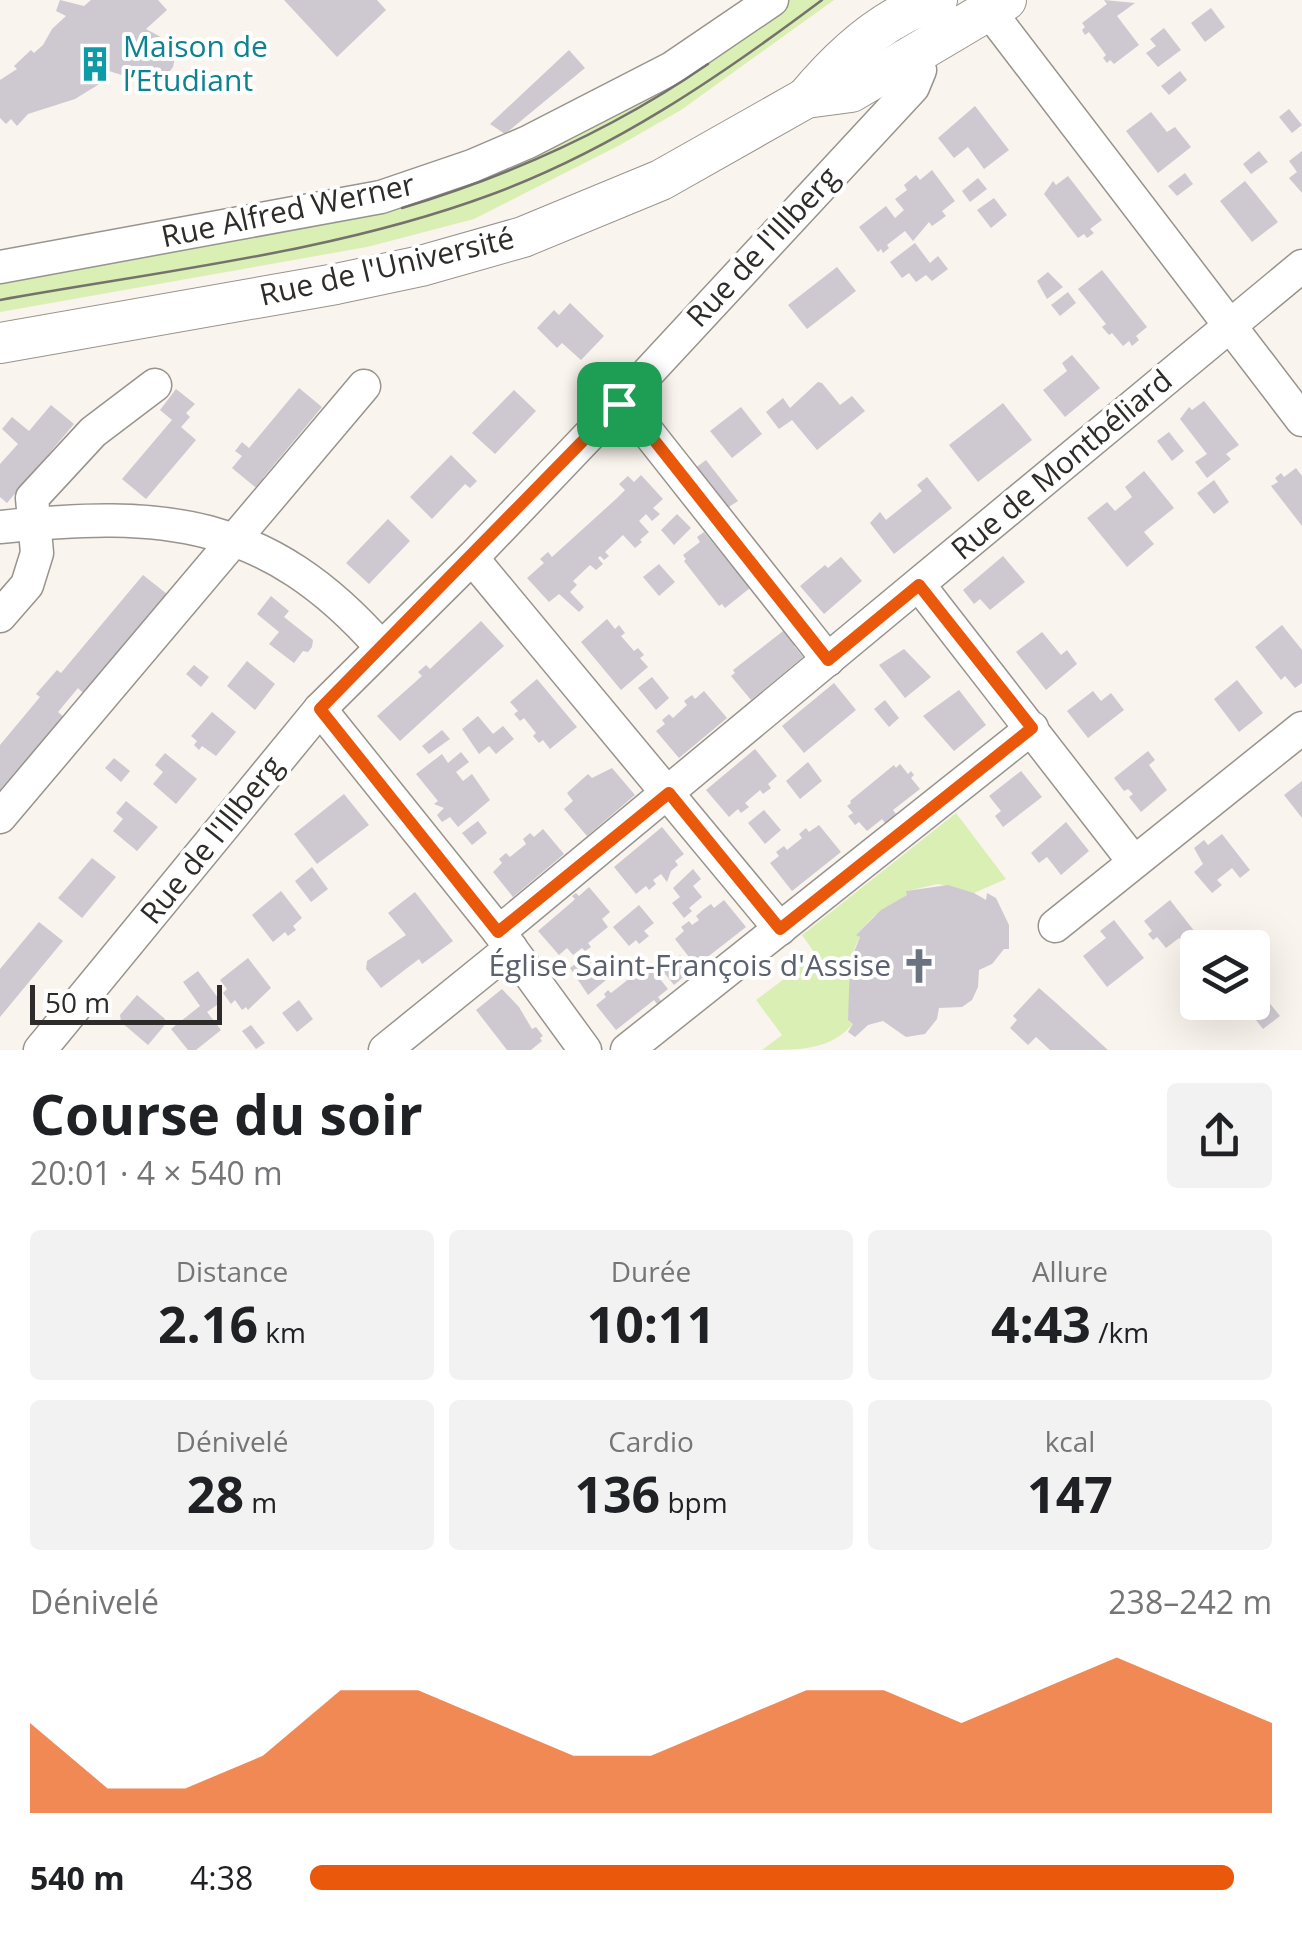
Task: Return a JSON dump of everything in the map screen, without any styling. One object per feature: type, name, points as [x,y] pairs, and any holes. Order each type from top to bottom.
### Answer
[{"type":"main road","points":[[914,56],[937,0]]},
{"type":"main road","name":"Rue de l'Université","points":[[0,343],[336,284],[422,266],[523,236],[661,180],[806,98],[835,62],[912,7],[937,0]]},
{"type":"main road","points":[[914,56],[998,6]]},
{"type":"main road","name":"Rue de l'Université","points":[[806,98],[850,92],[914,56]]},
{"type":"street","name":"Rue Alfred Werner","points":[[0,266],[380,197],[472,166],[528,142],[672,68],[772,0]]},
{"type":"street","points":[[998,6],[1302,420]]},
{"type":"street","name":"Rue de l'Illberg","points":[[40,1050],[320,709],[619,404],[912,87],[920,70],[914,56]]},
{"type":"street","name":"Rue de Montbéliard","points":[[385,1050],[669,793],[1302,266]]},
{"type":"street","points":[[0,616],[27,585],[37,553],[32,498],[93,432],[156,386]]},
{"type":"street","points":[[0,817],[364,386]]},
{"type":"street","points":[[619,404],[643,426],[828,660]]},
{"type":"street","points":[[0,528],[68,520],[132,522],[201,529],[234,538],[278,559],[319,587],[381,648]]},
{"type":"street","points":[[472,558],[780,929]]},
{"type":"street","points":[[919,585],[1134,862]]},
{"type":"street","points":[[320,709],[505,940],[585,1050]]},
{"type":"street","points":[[627,1050],[1032,728]]},
{"type":"street","points":[[1055,926],[1302,728]]},
{"type":"green space","points":[[786,0],[834,0],[681,110],[474,219],[367,247],[0,312],[0,279],[340,215]]},
{"type":"green space","points":[[956,813],[1006,879],[974,893],[938,884],[907,891],[907,895],[873,917],[857,934],[860,937],[852,957],[848,1020],[853,1024],[824,1044],[762,1050],[782,1035],[756,1000],[816,955],[802,935]]},
{"type":"building","name":"Maison de l’Etudiant","points":[[60,0],[84,6],[91,0],[158,0],[167,10],[146,29],[170,42],[175,57],[173,67],[164,79],[150,84],[109,71],[103,77],[106,80],[75,99],[28,114],[17,126],[11,119],[6,124],[0,118],[0,80],[17,69],[14,66],[31,50],[34,53],[43,45],[66,16],[56,11]]},
{"type":"building","points":[[284,0],[377,0],[386,10],[337,57]]},
{"type":"building","points":[[1104,0],[1135,3],[1117,16],[1139,45],[1114,64],[1110,60],[1107,63],[1103,58],[1106,55],[1089,32],[1085,35],[1082,30],[1082,23],[1107,4]]},
{"type":"building","points":[[1211,8],[1225,27],[1205,42],[1191,23]]},
{"type":"building","points":[[1164,28],[1181,50],[1158,67],[1146,53],[1156,46],[1150,39]]},
{"type":"building","points":[[569,50],[585,68],[505,134],[490,124]]},
{"type":"building","points":[[1180,71],[1187,80],[1169,95],[1161,86]]},
{"type":"building","points":[[975,106],[1009,150],[984,169],[968,147],[954,158],[938,138]]},
{"type":"building","points":[[1289,109],[1302,125],[1292,133],[1279,117]]},
{"type":"building","points":[[1151,112],[1167,132],[1175,127],[1191,147],[1158,173],[1126,131]]},
{"type":"building","points":[[1259,151],[1268,162],[1251,174],[1243,164]]},
{"type":"building","points":[[1302,151],[1302,193],[1289,178],[1297,172],[1289,161]]},
{"type":"building","points":[[932,170],[955,201],[942,211],[946,216],[932,226],[929,222],[913,241],[905,231],[883,253],[881,249],[878,252],[859,227],[886,206],[895,218],[904,210],[895,199],[907,190],[904,185],[916,175],[920,180]]},
{"type":"building","points":[[1185,173],[1193,184],[1177,196],[1168,186]]},
{"type":"building","points":[[1068,176],[1102,220],[1090,229],[1094,233],[1087,238],[1084,234],[1078,238],[1044,194],[1053,181],[1056,185]]},
{"type":"building","points":[[978,178],[987,189],[970,202],[962,191]]},
{"type":"building","points":[[1245,181],[1278,222],[1252,242],[1220,201]]},
{"type":"building","points":[[994,198],[1007,215],[991,228],[977,210]]},
{"type":"building","points":[[915,243],[930,263],[938,256],[948,269],[932,281],[926,275],[916,282],[909,273],[902,278],[890,262]]},
{"type":"building","points":[[837,267],[856,291],[807,329],[788,305]]},
{"type":"building","points":[[1102,270],[1147,327],[1136,336],[1139,340],[1132,346],[1129,341],[1123,346],[1112,333],[1109,335],[1102,327],[1106,324],[1078,289]]},
{"type":"building","points":[[1048,272],[1063,287],[1047,299],[1037,281]]},
{"type":"building","points":[[1068,292],[1076,303],[1060,316],[1051,305]]},
{"type":"building","points":[[570,303],[604,336],[581,360],[562,343],[557,348],[537,328],[554,310],[559,315]]},
{"type":"building","points":[[1072,355],[1100,388],[1065,417],[1043,390],[1067,371],[1062,363]]},
{"type":"building","points":[[818,382],[840,405],[852,396],[865,411],[817,450],[792,420],[779,429],[766,412],[783,398],[790,408]]},
{"type":"building","points":[[299,388],[322,407],[263,478],[266,481],[260,489],[255,487],[232,468],[242,456],[235,451],[242,442],[249,448]]},
{"type":"building","points":[[176,389],[195,404],[186,413],[190,417],[181,427],[196,440],[146,499],[122,479],[172,420],[160,410]]},
{"type":"building","points":[[514,390],[536,411],[495,454],[472,433]]},
{"type":"building","points":[[1204,401],[1239,445],[1226,454],[1231,459],[1207,478],[1195,462],[1207,454],[1180,419],[1189,407],[1192,410]]},
{"type":"building","points":[[1003,403],[1032,440],[978,482],[949,445]]},
{"type":"building","points":[[51,405],[74,424],[7,503],[0,497],[0,464],[18,444],[2,429],[12,417],[29,431]]},
{"type":"building","points":[[741,407],[762,434],[732,458],[710,431]]},
{"type":"building","points":[[1169,432],[1184,451],[1172,461],[1157,441]]},
{"type":"building","points":[[451,455],[477,481],[470,488],[465,484],[432,519],[410,497]]},
{"type":"building","points":[[706,460],[738,501],[721,512],[690,472]]},
{"type":"building","points":[[1296,468],[1302,476],[1302,526],[1271,486],[1278,482],[1275,478],[1281,473],[1284,477]]},
{"type":"building","points":[[1144,471],[1174,508],[1144,532],[1154,544],[1127,567],[1087,518],[1107,502],[1115,511],[1132,497],[1125,487]]},
{"type":"building","points":[[641,475],[663,499],[653,508],[660,514],[652,521],[646,514],[639,521],[649,532],[642,542],[635,548],[623,535],[605,552],[609,556],[604,560],[598,558],[603,564],[596,570],[590,565],[573,581],[577,585],[570,592],[584,607],[579,612],[559,594],[549,602],[527,578],[544,563],[540,559],[548,552],[552,557],[616,499],[625,490],[619,484],[628,476],[634,482]]},
{"type":"building","points":[[927,477],[952,508],[894,554],[870,523],[880,512],[886,520],[922,491],[917,485]]},
{"type":"building","points":[[1214,480],[1229,502],[1214,514],[1197,493]]},
{"type":"building","points":[[677,514],[691,528],[674,545],[661,530]]},
{"type":"building","points":[[388,519],[410,541],[369,584],[346,563]]},
{"type":"building","points":[[704,532],[750,588],[725,608],[719,606],[684,561],[683,555],[700,542],[697,537]]},
{"type":"building","points":[[1003,556],[1025,582],[990,610],[980,599],[974,604],[963,590]]},
{"type":"building","points":[[841,557],[862,581],[824,614],[800,586]]},
{"type":"building","points":[[659,564],[675,582],[659,596],[643,577]]},
{"type":"building","points":[[143,575],[167,594],[84,694],[78,688],[58,712],[64,717],[0,794],[0,745],[40,697],[36,694],[57,670],[61,673]]},
{"type":"building","points":[[271,596],[289,611],[284,617],[313,640],[308,652],[303,651],[294,663],[269,644],[279,632],[257,614]]},
{"type":"building","points":[[607,619],[615,629],[619,625],[625,633],[621,636],[634,651],[638,648],[648,667],[621,690],[581,642]]},
{"type":"building","points":[[481,621],[504,646],[400,741],[377,716],[422,676],[418,672],[426,665],[430,669]]},
{"type":"building","points":[[1282,625],[1302,650],[1302,683],[1295,688],[1285,676],[1281,680],[1255,647]]},
{"type":"building","points":[[787,628],[803,657],[751,700],[731,676],[733,670]]},
{"type":"building","points":[[1042,632],[1061,655],[1067,650],[1077,664],[1046,690],[1016,652]]},
{"type":"building","points":[[904,649],[931,677],[905,698],[879,665]]},
{"type":"building","points":[[247,661],[275,684],[255,710],[227,686]]},
{"type":"building","points":[[194,665],[209,677],[201,687],[186,674]]},
{"type":"building","points":[[652,677],[669,698],[656,710],[638,688]]},
{"type":"building","points":[[537,679],[577,727],[550,749],[533,736],[536,733],[524,718],[520,721],[514,714],[518,711],[510,702]]},
{"type":"building","points":[[1237,680],[1263,713],[1239,732],[1214,699]]},
{"type":"building","points":[[834,683],[856,710],[804,753],[782,726]]},
{"type":"building","points":[[959,690],[986,725],[954,751],[923,716]]},
{"type":"building","points":[[704,691],[727,718],[679,758],[656,731],[669,714],[673,718],[687,705],[684,701],[692,695],[695,699]]},
{"type":"building","points":[[1093,691],[1101,701],[1111,693],[1124,710],[1088,738],[1067,711]]},
{"type":"building","points":[[885,700],[899,718],[889,727],[874,709]]},
{"type":"building","points":[[212,712],[236,732],[216,756],[202,746],[199,750],[191,736]]},
{"type":"building","points":[[478,716],[493,734],[503,726],[514,739],[496,754],[489,746],[479,754],[462,729]]},
{"type":"building","points":[[442,730],[450,739],[429,754],[422,746]]},
{"type":"building","points":[[755,749],[777,776],[768,784],[771,788],[763,794],[760,790],[745,803],[749,807],[741,813],[738,809],[729,817],[706,790]]},
{"type":"building","points":[[1148,751],[1155,760],[1149,765],[1167,790],[1141,812],[1129,797],[1133,794],[1128,789],[1124,791],[1114,778]]},
{"type":"building","points":[[461,752],[469,762],[456,772],[463,781],[472,774],[490,800],[458,827],[450,817],[442,822],[437,815],[444,808],[434,804],[438,801],[416,774],[442,754],[448,763]]},
{"type":"building","points":[[165,753],[197,779],[176,804],[153,784],[163,772],[155,765]]},
{"type":"building","points":[[114,758],[130,771],[121,782],[105,768]]},
{"type":"building","points":[[808,762],[822,781],[800,799],[786,781]]},
{"type":"building","points":[[900,764],[908,774],[911,771],[911,778],[920,789],[893,810],[899,818],[888,827],[882,819],[867,831],[859,822],[855,825],[848,816],[853,813],[847,806],[850,801]]},
{"type":"building","points":[[612,768],[635,795],[587,836],[564,809],[573,801],[567,793],[588,774],[592,778]]},
{"type":"building","points":[[1021,771],[1042,797],[1003,827],[995,816],[1001,811],[989,796]]},
{"type":"building","points":[[1302,781],[1302,818],[1284,795]]},
{"type":"building","points":[[344,794],[369,825],[317,864],[294,834]]},
{"type":"building","points":[[126,801],[158,827],[137,851],[113,831],[123,819],[116,813]]},
{"type":"building","points":[[764,810],[781,830],[765,844],[748,823]]},
{"type":"building","points":[[478,821],[487,833],[472,845],[462,833]]},
{"type":"building","points":[[1066,822],[1089,851],[1061,875],[1047,857],[1039,863],[1031,853]]},
{"type":"building","points":[[819,825],[841,852],[792,891],[770,863],[779,856],[776,852],[784,846],[787,850],[802,838],[799,834],[806,828],[809,832]]},
{"type":"building","points":[[662,827],[684,854],[675,861],[678,865],[667,882],[661,874],[649,890],[646,886],[636,894],[614,867]]},
{"type":"building","points":[[543,829],[564,854],[513,897],[493,872],[502,863],[499,859],[506,853],[510,857],[526,844],[523,839],[530,833],[534,837]]},
{"type":"building","points":[[1222,834],[1250,870],[1240,878],[1232,868],[1217,880],[1222,885],[1212,893],[1194,872],[1203,864],[1194,848],[1204,840],[1208,845]]},
{"type":"building","points":[[92,858],[116,877],[82,918],[58,898]]},
{"type":"building","points":[[312,867],[328,889],[311,902],[295,881]]},
{"type":"building","points":[[693,869],[701,879],[693,886],[702,897],[684,918],[672,903],[680,897],[673,888]]},
{"type":"building","name":"Église Saint-François d'Assise","points":[[948,885],[986,900],[987,893],[996,898],[1009,925],[1009,949],[979,970],[972,1000],[962,1007],[939,1008],[937,1019],[925,1034],[906,1037],[883,1021],[868,1025],[855,1037],[848,1032],[853,1024],[848,1020],[850,962],[860,937],[856,935],[881,910],[907,895],[906,891]]},
{"type":"building","points":[[589,887],[610,912],[602,919],[608,927],[588,943],[591,947],[585,951],[582,948],[573,955],[567,948],[559,955],[538,931],[575,899],[572,896],[579,896]]},
{"type":"building","points":[[281,891],[302,918],[293,926],[296,930],[288,936],[285,932],[273,942],[252,915]]},
{"type":"building","points":[[415,892],[453,941],[422,964],[419,959],[381,988],[366,969],[367,961],[406,935],[388,913]]},
{"type":"building","points":[[724,900],[746,927],[696,966],[675,939],[684,931],[681,927],[689,921],[692,925],[704,909],[711,904],[714,908]]},
{"type":"building","points":[[1170,900],[1193,930],[1180,930],[1180,939],[1166,948],[1157,937],[1153,940],[1148,934],[1152,931],[1144,921]]},
{"type":"building","points":[[639,905],[654,923],[644,931],[649,936],[629,946],[613,927]]},
{"type":"building","points":[[1114,920],[1144,958],[1107,987],[1083,956],[1106,938],[1100,931]]},
{"type":"building","points":[[39,922],[63,941],[0,1017],[0,969]]},
{"type":"building","points":[[588,954],[606,980],[588,995],[570,968]]},
{"type":"building","points":[[680,955],[692,970],[674,985],[662,970]]},
{"type":"building","points":[[248,958],[271,988],[248,1010],[242,1010],[235,1000],[231,1004],[220,980]]},
{"type":"building","points":[[639,964],[642,968],[648,964],[668,989],[658,997],[661,1001],[657,1004],[654,1000],[616,1030],[596,1005],[608,990],[611,993],[630,978],[627,973]]},
{"type":"building","points":[[198,971],[221,1002],[207,1012],[221,1030],[196,1050],[188,1050],[171,1029],[200,1006],[183,982]]},
{"type":"building","points":[[1039,988],[1108,1050],[1050,1050],[1036,1037],[1028,1045],[1010,1028],[1017,1020],[1013,1016]]},
{"type":"building","points":[[502,989],[532,1029],[536,1027],[543,1036],[531,1050],[507,1050],[476,1010]]},
{"type":"building","points":[[137,995],[165,1019],[148,1045],[121,1022],[120,1015]]},
{"type":"building","points":[[299,1000],[313,1019],[297,1032],[282,1013]]},
{"type":"building","points":[[1270,1004],[1280,1016],[1263,1029],[1256,1020],[1270,1020]]},
{"type":"building","points":[[251,1025],[265,1043],[256,1049],[242,1031]]},
{"type":"tram line","points":[[0,300],[310,246],[431,215],[490,195],[579,157],[663,110],[822,0]]},
{"type":"tram line","points":[[402,208],[483,181],[561,148],[636,109],[708,64]]},
{"type":"place","name":"Maison de l’Etudiant","points":[[95,64]]},
{"type":"place","name":"Église Saint-François d'Assise","points":[[919,966]]},
{"type":"route","points":[[619,404],[643,426],[828,660],[919,585],[1032,728],[780,929],[669,793],[498,932],[320,709],[619,404]]}]
